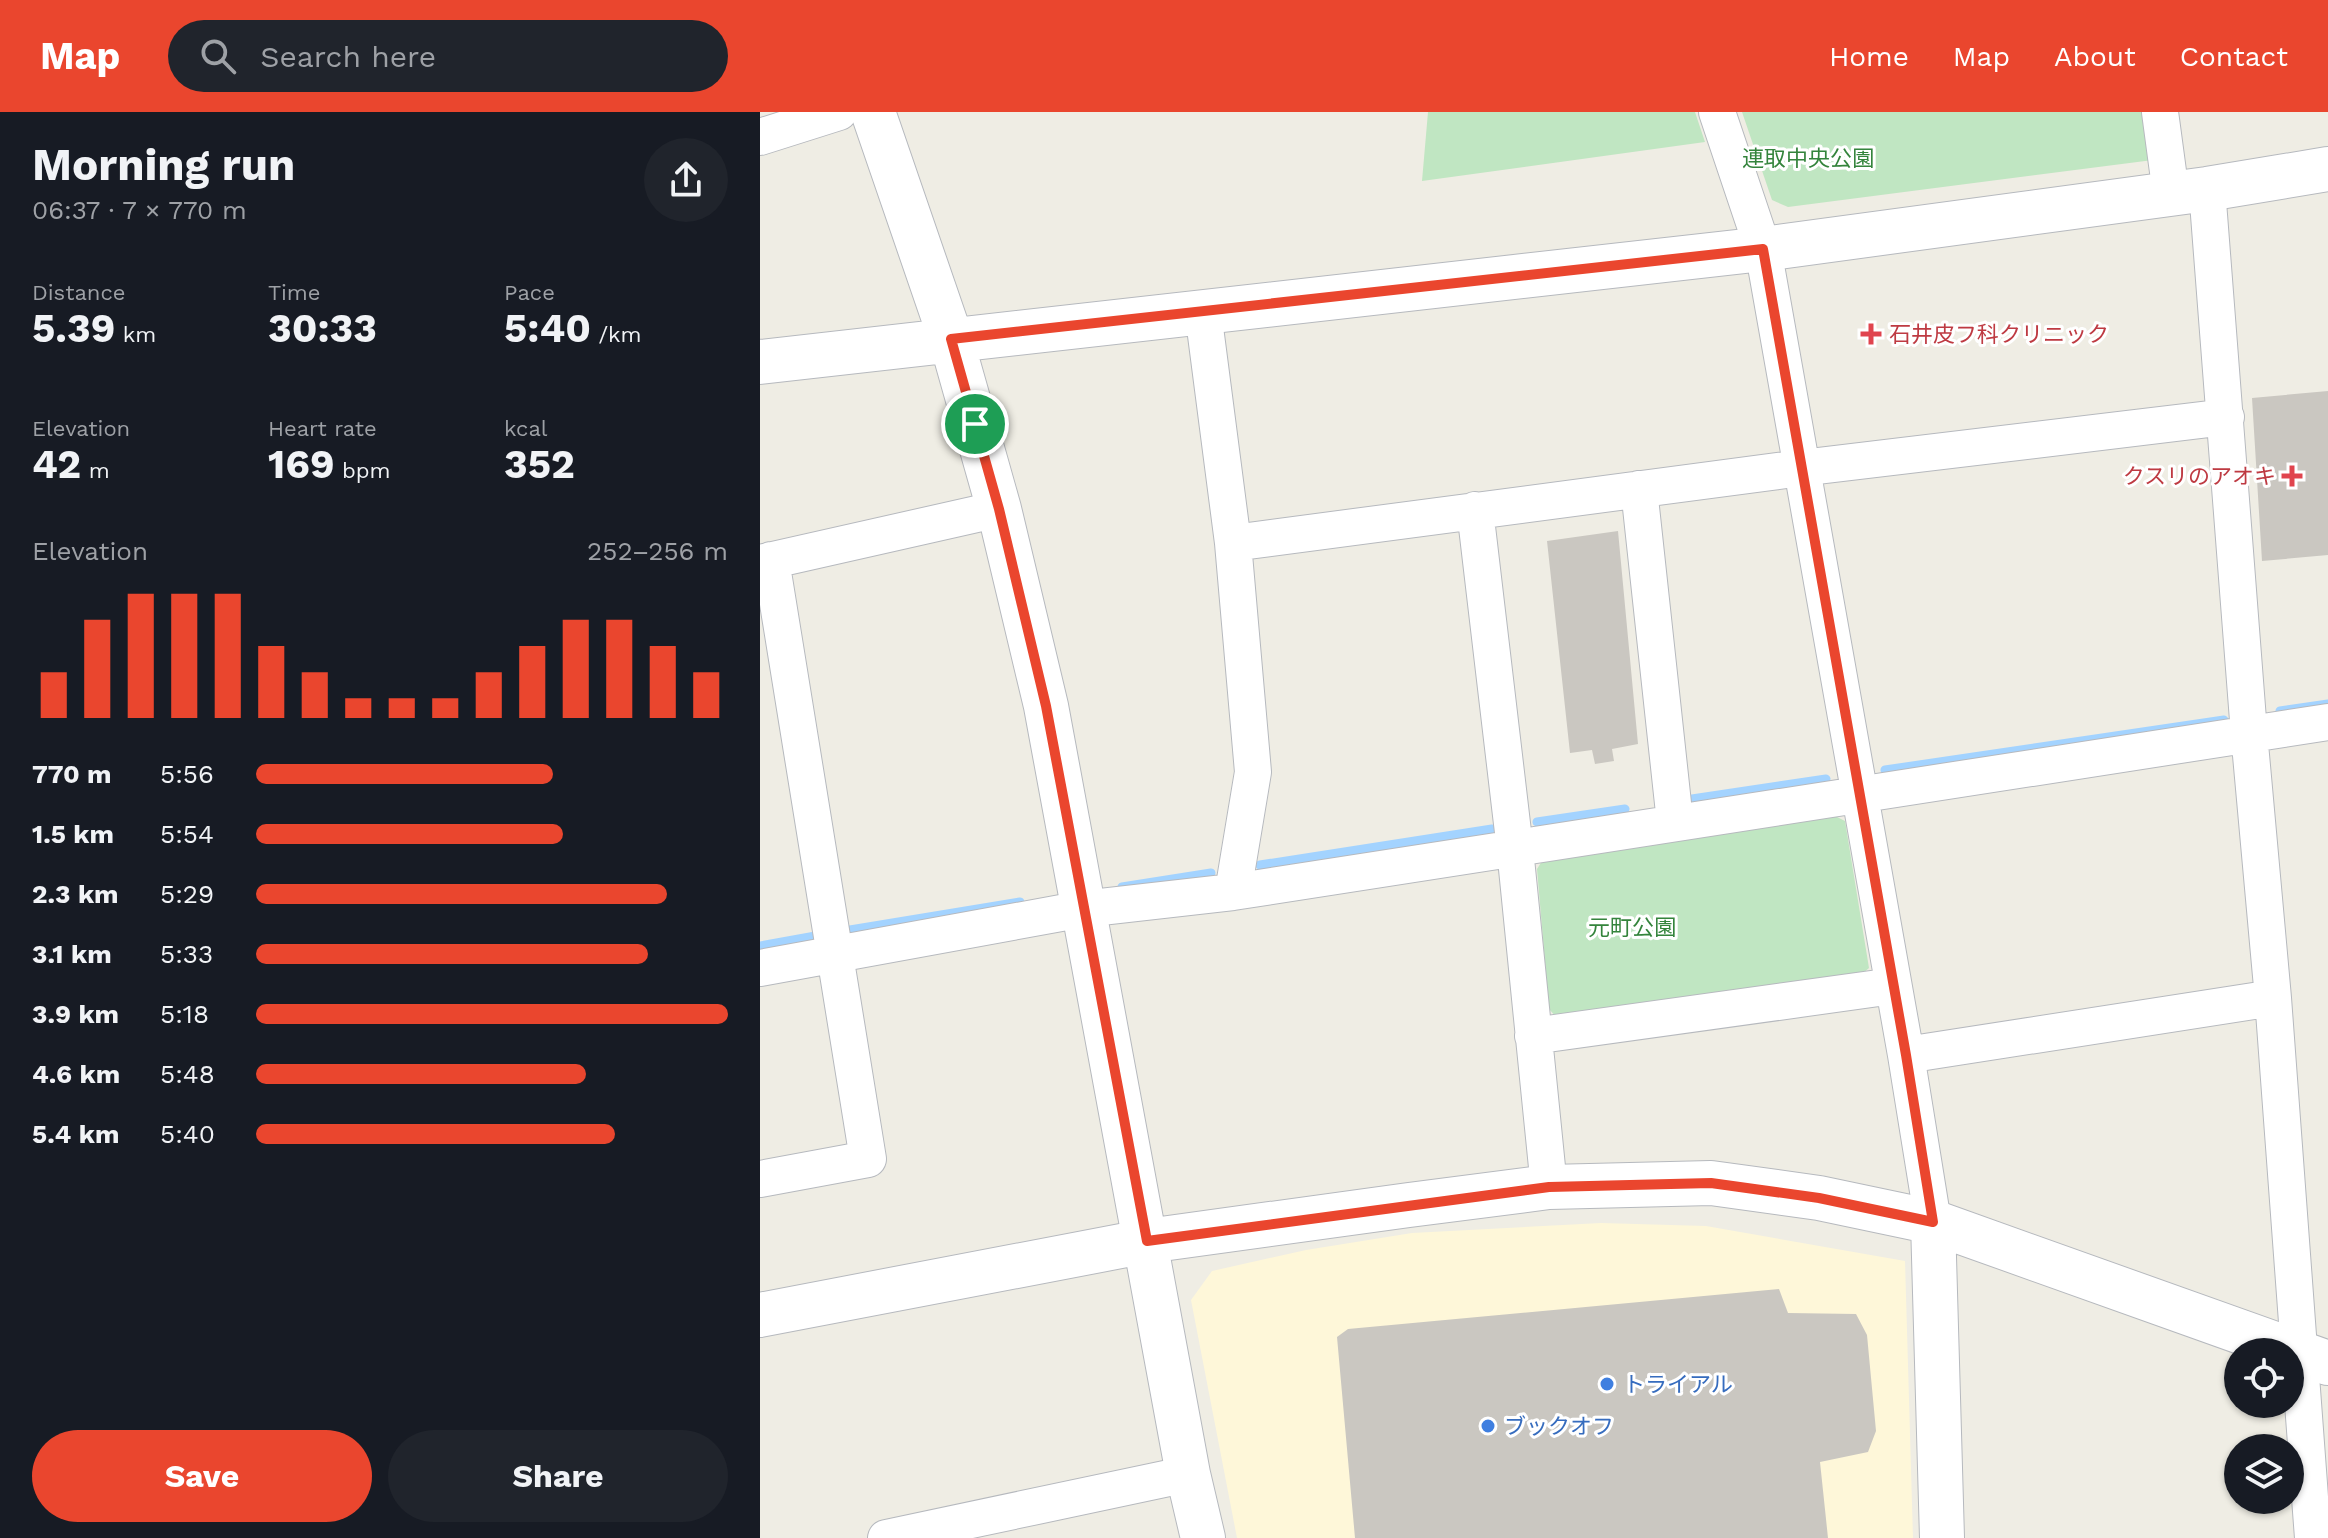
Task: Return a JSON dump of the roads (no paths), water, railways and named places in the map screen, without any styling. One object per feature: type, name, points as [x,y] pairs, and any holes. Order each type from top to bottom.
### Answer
[{"type":"street","points":[[760,137],[839,112]]},
{"type":"street","points":[[873,112],[951,339],[999,509],[1046,706],[1188,1474],[1203,1538]]},
{"type":"street","points":[[1717,112],[1763,249],[1933,1222],[1942,1538]]},
{"type":"street","points":[[2160,112],[2189,192],[2226,417],[2249,733],[2273,998],[2314,1358],[2313,1538]]},
{"type":"street","points":[[760,362],[1763,249],[2189,192],[2328,169]]},
{"type":"street","points":[[1203,312],[1233,543],[1253,772],[1233,892]]},
{"type":"street","points":[[1233,543],[1801,468],[2226,417]]},
{"type":"street","points":[[1639,489],[1675,822]]},
{"type":"street","points":[[760,1179],[868,1159],[765,561],[999,509]]},
{"type":"street","points":[[1475,510],[1515,849],[1549,1187]]},
{"type":"street","points":[[760,968],[1083,909],[1233,892],[2328,722]]},
{"type":"street","points":[[1533,1036],[1893,986]]},
{"type":"street","points":[[1906,1055],[2273,998]]},
{"type":"street","points":[[760,1315],[1147,1241],[1549,1187],[1711,1183],[1819,1198],[1933,1222],[2314,1358]]},
{"type":"street","points":[[886,1538],[1188,1474]]},
{"type":"waterway","points":[[2280,711],[2328,704]]},
{"type":"waterway","points":[[1885,770],[2224,720]]},
{"type":"waterway","points":[[1692,799],[1826,779]]},
{"type":"waterway","points":[[1537,822],[1625,809]]},
{"type":"waterway","points":[[1260,865],[1492,829]]},
{"type":"waterway","points":[[1122,887],[1211,873]]},
{"type":"waterway","points":[[850,930],[1020,902]]},
{"type":"waterway","points":[[760,946],[821,935]]},
{"type":"place","name":"石井皮フ科クリニック","points":[[1871,334]]},
{"type":"place","name":"クスリのアオキ","points":[[2292,476]]},
{"type":"place","name":"トライアル","points":[[1607,1384]]},
{"type":"place","name":"ブックオフ","points":[[1488,1426]]},
{"type":"park label","name":"連取中央公園","points":[[1808,158]]},
{"type":"park label","name":"元町公園","points":[[1632,927]]}]
